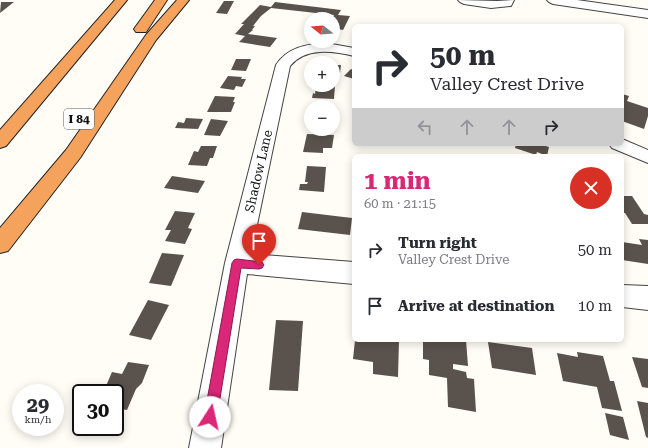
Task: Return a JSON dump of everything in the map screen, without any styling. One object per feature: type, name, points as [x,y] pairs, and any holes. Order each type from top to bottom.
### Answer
[{"type":"highway","points":[[86,41],[94,19],[106,0]]},
{"type":"highway","points":[[0,142],[121,0]]},
{"type":"highway","name":"I 84","points":[[0,239],[90,102],[161,0]]},
{"type":"highway","points":[[0,244],[73,154],[151,38],[183,0]]},
{"type":"street","points":[[464,0],[495,5],[507,3],[508,0]]},
{"type":"street","points":[[553,0],[648,14]]},
{"type":"street","name":"Shadow Lane","points":[[205,448],[237,263],[283,66],[290,57],[312,49],[329,48],[352,52]]},
{"type":"street","points":[[623,146],[648,157]]},
{"type":"street","points":[[237,263],[352,273]]},
{"type":"street","points":[[624,296],[648,298]]},
{"type":"building","points":[[224,1],[234,1],[227,14],[216,13]]},
{"type":"building","points":[[1,2],[14,2],[0,13]]},
{"type":"building","points":[[275,2],[341,10],[340,12],[307,12],[271,8],[261,16],[253,26],[255,26],[253,30],[248,34],[277,38],[270,47],[239,42],[245,36],[235,34],[244,24],[241,24],[260,5],[271,7]]},
{"type":"building","points":[[340,15],[350,16],[343,30],[340,29]]},
{"type":"building","points":[[236,59],[251,59],[246,71],[231,70]]},
{"type":"building","points":[[351,69],[352,69],[352,78],[344,76]]},
{"type":"building","points":[[228,76],[242,77],[241,79],[246,79],[242,87],[236,86],[234,90],[220,88]]},
{"type":"building","points":[[315,92],[334,92],[334,99],[312,98],[313,93],[315,94]]},
{"type":"building","points":[[624,95],[629,96],[627,101],[648,108],[648,116],[644,129],[624,122]]},
{"type":"building","points":[[215,96],[235,97],[233,102],[235,102],[231,112],[207,112]]},
{"type":"building","points":[[186,118],[203,119],[198,129],[175,128],[178,122],[184,123]]},
{"type":"building","points":[[211,119],[228,121],[220,136],[204,135]]},
{"type":"building","points":[[307,136],[334,136],[332,148],[323,148],[323,153],[303,152]]},
{"type":"building","points":[[201,146],[217,146],[213,158],[210,158],[207,166],[188,165],[194,151],[198,152]]},
{"type":"building","points":[[516,146],[549,147],[547,154],[537,152],[536,154],[533,154],[515,148]]},
{"type":"building","points":[[307,166],[326,167],[324,192],[299,190],[300,184],[307,184],[308,182],[305,182]]},
{"type":"building","points":[[172,176],[205,181],[198,193],[164,188]]},
{"type":"building","points":[[624,196],[632,196],[644,214],[648,215],[648,224],[632,224],[625,213]]},
{"type":"building","points":[[175,211],[195,213],[188,228],[192,229],[185,244],[165,241],[171,230],[165,230]]},
{"type":"building","points":[[302,212],[352,218],[350,235],[298,229]]},
{"type":"building","points":[[639,239],[648,240],[648,264],[624,260],[624,242],[642,245]]},
{"type":"building","points":[[162,253],[184,255],[171,286],[149,283]]},
{"type":"building","points":[[148,300],[169,305],[151,340],[129,335]]},
{"type":"building","points":[[276,320],[303,321],[298,391],[269,390]]},
{"type":"building","points":[[355,342],[399,342],[398,377],[373,374],[373,362],[353,359]]},
{"type":"building","points":[[423,342],[466,342],[468,366],[453,364],[453,369],[466,372],[467,378],[474,379],[476,412],[448,407],[447,378],[429,375],[429,360],[423,359]]},
{"type":"building","points":[[488,342],[532,348],[536,375],[492,368]]},
{"type":"building","points":[[577,352],[603,356],[610,381],[614,381],[622,411],[602,408],[597,387],[563,381],[557,353],[578,357]]},
{"type":"building","points":[[632,357],[648,359],[648,388],[642,387]]},
{"type":"building","points":[[128,362],[149,365],[142,383],[136,389],[127,410],[124,410],[124,384],[107,384],[112,372],[122,374]]},
{"type":"building","points":[[637,401],[648,403],[648,438],[646,437]]},
{"type":"building","points":[[605,413],[623,417],[629,440],[610,435]]},
{"type":"route","points":[[210,417],[237,263],[259,265]]}]
